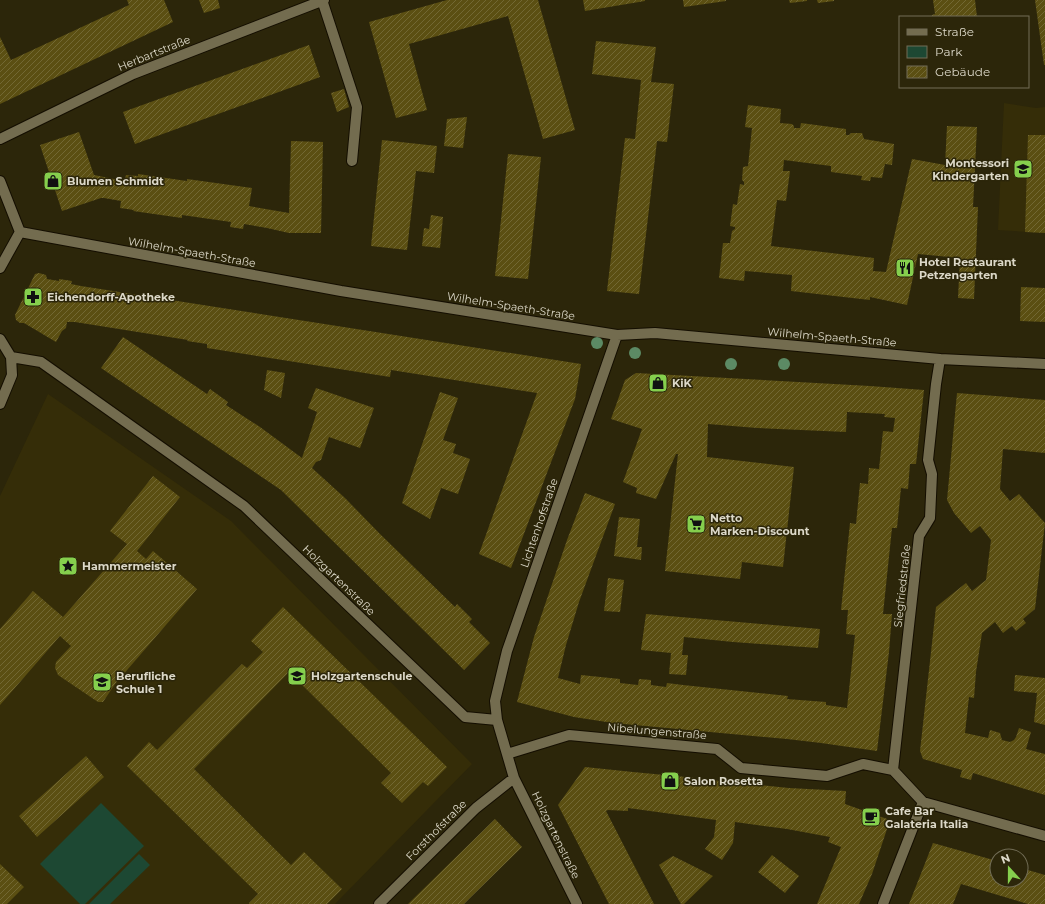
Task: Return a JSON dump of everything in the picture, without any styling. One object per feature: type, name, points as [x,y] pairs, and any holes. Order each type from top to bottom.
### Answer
[{"type":"street","name":"Herbartstraße","points":[[0,139],[133,74],[323,0],[357,107],[352,161]]},
{"type":"street","points":[[0,181],[20,232],[0,268]]},
{"type":"street","name":"Wilhelm-Spaeth-Straße","points":[[20,232],[341,291],[617,336],[655,333],[940,360],[1045,364]]},
{"type":"street","name":"Lichtenhofstraße","points":[[497,720],[495,701],[507,651],[617,336]]},
{"type":"street","points":[[0,339],[11,357],[12,375],[0,404]]},
{"type":"street","name":"Holzgartenstraße","points":[[11,357],[41,362],[244,506],[465,717],[497,720],[514,778],[577,904]]},
{"type":"street","name":"Siegfriedstraße","points":[[894,770],[919,536],[930,518],[932,474],[928,460],[940,360]]},
{"type":"street","name":"Nibelungenstraße","points":[[507,754],[569,735],[717,748],[741,768],[827,776],[863,764],[894,770]]},
{"type":"street","points":[[894,770],[924,802],[1045,836]]},
{"type":"street","name":"Forsthofstraße","points":[[379,904],[476,808],[514,778]]},
{"type":"street","points":[[883,904],[924,802]]},
{"type":"shaded area","name":"Montessori Kindergarten","points":[[1004,103],[1036,108],[1045,107],[1045,233],[998,230]]},
{"type":"shaded area","points":[[48,394],[231,521],[472,764],[335,904],[0,904],[0,496]]},
{"type":"green space","points":[[101,803],[144,846],[85,904],[80,904],[40,864]]},
{"type":"green space","points":[[139,854],[150,865],[110,904],[89,904]]},
{"type":"building","points":[[127,0],[164,0],[173,22],[0,104],[0,37],[11,60],[129,5]]},
{"type":"building","points":[[199,0],[218,0],[220,8],[204,13]]},
{"type":"building","points":[[447,0],[538,0],[575,130],[543,139],[508,16],[409,44],[427,110],[396,118],[369,22]]},
{"type":"building","points":[[583,0],[645,0],[645,1],[585,11]]},
{"type":"building","points":[[683,0],[726,0],[726,1],[684,7]]},
{"type":"building","points":[[789,0],[807,0],[807,1],[790,3]]},
{"type":"building","points":[[817,0],[834,0],[834,1],[818,3]]},
{"type":"building","points":[[933,0],[975,0],[977,16],[932,16],[935,14]]},
{"type":"building","points":[[1035,0],[1045,0],[1045,65],[1044,65]]},
{"type":"building","points":[[596,41],[656,47],[651,82],[674,84],[667,142],[657,141],[639,294],[607,291],[625,138],[635,139],[641,80],[592,74]]},
{"type":"building","points":[[309,45],[320,77],[135,144],[123,112]]},
{"type":"building","points":[[344,89],[349,107],[337,112],[331,93]]},
{"type":"building","points":[[748,105],[781,109],[780,123],[792,124],[794,128],[800,128],[801,123],[846,129],[846,135],[851,133],[862,133],[864,139],[894,144],[892,165],[885,164],[882,178],[871,177],[870,181],[861,180],[862,176],[831,172],[831,166],[784,160],[783,171],[790,171],[786,201],[777,200],[771,246],[874,258],[873,271],[886,272],[912,159],[945,165],[947,126],[977,127],[973,207],[978,207],[974,299],[958,298],[960,258],[918,254],[907,305],[870,297],[870,300],[791,291],[792,275],[745,271],[744,281],[719,278],[723,243],[730,243],[732,231],[735,229],[735,227],[730,226],[733,204],[737,205],[740,184],[744,185],[742,180],[743,167],[748,166],[752,128],[745,127]]},
{"type":"building","points":[[467,117],[463,148],[444,146],[447,119]]},
{"type":"building","points":[[79,132],[94,175],[124,181],[126,175],[138,176],[138,174],[252,188],[249,206],[289,213],[291,141],[323,142],[321,233],[289,233],[244,224],[243,229],[230,227],[231,222],[182,215],[182,218],[133,211],[134,210],[120,208],[121,201],[104,198],[62,211],[40,145]]},
{"type":"building","points":[[1028,135],[1045,135],[1045,233],[1025,232]]},
{"type":"building","points":[[382,140],[437,146],[434,173],[416,171],[407,250],[371,246]]},
{"type":"building","points":[[508,154],[541,157],[528,279],[495,276]]},
{"type":"building","points":[[431,215],[443,217],[440,248],[422,246],[424,228],[429,229]]},
{"type":"building","points":[[39,273],[46,275],[47,279],[72,281],[71,284],[81,286],[581,364],[575,399],[511,568],[479,554],[537,393],[391,370],[390,377],[207,348],[207,344],[187,341],[188,340],[75,322],[67,322],[66,328],[62,331],[56,342],[24,323],[20,323],[16,320],[15,315],[35,274]]},
{"type":"building","points":[[1021,287],[1045,288],[1045,322],[1020,321]]},
{"type":"building","points":[[123,337],[207,394],[210,389],[228,402],[226,405],[260,427],[302,458],[317,412],[308,408],[316,388],[374,408],[360,448],[329,437],[321,460],[316,462],[312,468],[345,498],[455,607],[457,604],[472,619],[469,622],[490,643],[464,670],[281,490],[101,368]]},
{"type":"building","points":[[267,370],[285,373],[281,398],[264,390]]},
{"type":"building","points":[[636,373],[924,390],[916,464],[910,464],[908,489],[901,488],[897,528],[892,528],[883,614],[892,614],[877,751],[787,739],[613,723],[574,717],[517,702],[534,637],[567,540],[585,493],[615,504],[579,602],[558,678],[580,684],[581,675],[620,679],[620,683],[638,685],[639,679],[651,680],[651,685],[666,687],[667,683],[788,696],[787,699],[826,702],[826,705],[847,708],[855,635],[846,634],[848,610],[841,610],[850,523],[856,524],[860,483],[868,484],[869,468],[879,469],[883,431],[893,432],[895,418],[884,417],[885,414],[847,412],[846,432],[708,424],[707,457],[794,467],[783,567],[742,562],[740,579],[665,571],[678,454],[676,454],[656,499],[636,493],[637,488],[623,482],[642,429],[611,419],[625,380]]},
{"type":"building","points":[[440,392],[458,398],[443,440],[456,444],[453,453],[470,459],[458,494],[441,488],[430,519],[402,503]]},
{"type":"building","points":[[957,393],[1045,400],[1045,453],[1003,449],[1000,489],[1010,501],[1019,494],[1045,523],[1035,609],[1023,619],[1026,623],[1016,631],[1012,626],[1003,633],[995,622],[982,633],[974,698],[969,697],[965,733],[988,738],[990,730],[1000,733],[1002,740],[1010,742],[1016,737],[1019,728],[1031,732],[1026,749],[1045,754],[1045,795],[973,773],[971,780],[960,777],[962,770],[923,759],[920,751],[936,607],[966,583],[972,591],[986,580],[991,540],[980,526],[971,533],[954,513],[947,500]]},
{"type":"building","points":[[153,476],[180,497],[137,551],[146,559],[153,551],[197,589],[115,684],[103,702],[98,702],[58,675],[55,668],[56,662],[71,646],[60,636],[0,705],[0,629],[33,591],[63,617],[127,544],[110,531]]},
{"type":"building","points":[[619,517],[640,519],[637,547],[642,547],[641,560],[614,556]]},
{"type":"building","points":[[608,578],[624,580],[620,612],[604,611]]},
{"type":"building","points":[[283,607],[447,767],[428,786],[423,782],[402,803],[381,783],[391,773],[289,672],[194,769],[291,865],[304,852],[342,889],[327,904],[249,904],[258,894],[127,766],[149,742],[157,750],[242,664],[247,668],[263,652],[251,641]]},
{"type":"building","points":[[646,614],[820,629],[818,648],[684,637],[682,655],[688,655],[686,675],[669,674],[671,653],[641,650]]},
{"type":"building","points":[[1015,675],[1045,678],[1045,725],[1034,722],[1037,693],[1014,691]]},
{"type":"building","points":[[86,756],[104,777],[37,837],[19,816]]},
{"type":"building","points":[[585,767],[789,788],[846,791],[845,804],[890,820],[872,874],[859,904],[817,904],[841,847],[828,842],[830,837],[735,822],[733,843],[722,860],[705,849],[714,837],[716,820],[628,808],[628,811],[608,810],[606,811],[654,904],[609,904],[558,805]]},
{"type":"building","points":[[495,819],[522,847],[464,904],[408,904]]},
{"type":"building","points":[[933,843],[989,859],[989,888],[1029,888],[1029,870],[1045,875],[1045,904],[1028,904],[961,884],[953,904],[909,904]]},
{"type":"building","points":[[772,855],[799,876],[785,893],[758,872]]},
{"type":"building","points":[[673,856],[713,876],[684,904],[681,904],[659,865]]},
{"type":"building","points":[[0,864],[24,887],[7,904],[0,904]]},
{"type":"place","name":"Montessori Kindergarten","points":[[1023,169]]},
{"type":"place","name":"Blumen Schmidt","points":[[53,181]]},
{"type":"place","name":"Hotel Restaurant Petzengarten","points":[[905,268]]},
{"type":"place","name":"Eichendorff-Apotheke","points":[[33,297]]},
{"type":"place","name":"KiK","points":[[658,383]]},
{"type":"place","name":"Netto Marken-Discount","points":[[696,524]]},
{"type":"place","name":"Hammermeister","points":[[68,566]]},
{"type":"place","name":"Holzgartenschule","points":[[297,676]]},
{"type":"place","name":"Berufliche Schule 1","points":[[102,682]]},
{"type":"place","name":"Salon Rosetta","points":[[670,781]]},
{"type":"place","name":"Cafe Bar Galateria Italia","points":[[871,817]]}]
